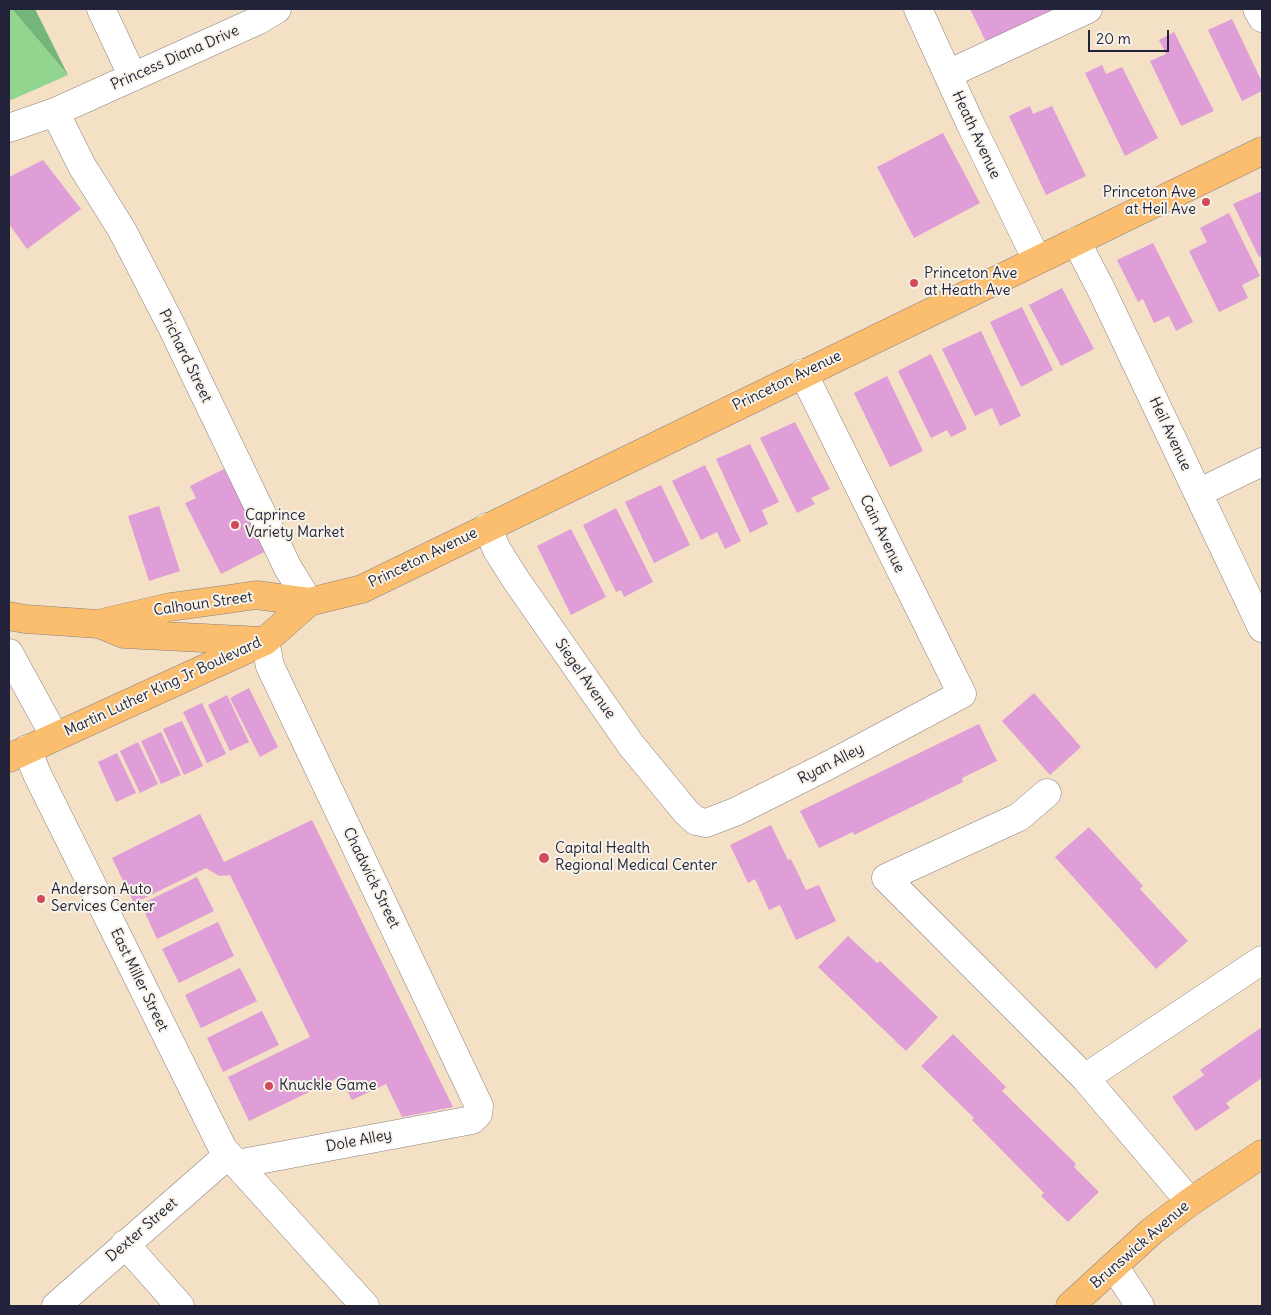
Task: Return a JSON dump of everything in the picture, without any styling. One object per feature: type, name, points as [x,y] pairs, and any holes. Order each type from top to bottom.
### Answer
[{"type":"main road","name":"Princeton Avenue","points":[[309,602],[362,589],[1262,151]]},
{"type":"main road","name":"Calhoun Street","points":[[98,624],[170,607],[256,595],[309,602]]},
{"type":"main road","name":"Martin Luther King Jr Boulevard","points":[[18,754],[265,641],[309,602]]},
{"type":"main road","name":"Calhoun Street","points":[[9,616],[25,619],[98,624],[124,634],[265,641]]},
{"type":"main road","name":"Brunswick Avenue","points":[[1070,1306],[1152,1231],[1190,1202],[1262,1154]]},
{"type":"street","points":[[101,9],[133,77]]},
{"type":"street","name":"Princess Diana Drive","points":[[9,128],[55,112],[259,20],[278,9]]},
{"type":"street","name":"Heath Avenue","points":[[918,9],[1037,260]]},
{"type":"street","points":[[948,74],[1088,9]]},
{"type":"street","points":[[1257,9],[1262,18]]},
{"type":"street","name":"Prichard Street","points":[[55,112],[78,159],[122,230],[149,282],[288,568],[309,602]]},
{"type":"street","name":"Heil Avenue","points":[[1076,241],[1262,628]]},
{"type":"street","name":"Cain Avenue","points":[[803,373],[962,694]]},
{"type":"street","points":[[1198,493],[1262,462]]},
{"type":"street","name":"Siegel Avenue","points":[[487,527],[497,550],[516,580],[632,745],[687,813],[696,821]]},
{"type":"street","name":"Chadwick Street","points":[[265,641],[270,666],[479,1106],[478,1114]]},
{"type":"street","points":[[9,653],[55,737]]},
{"type":"street","name":"Ryan Alley","points":[[696,821],[706,823],[734,812],[831,764],[962,694]]},
{"type":"street","name":"East Miller Street","points":[[18,754],[42,783],[222,1149],[365,1306]]},
{"type":"street","points":[[1047,793],[1019,817],[886,878],[1085,1078],[1190,1202]]},
{"type":"street","points":[[1085,1078],[1262,960]]},
{"type":"street","name":"Dole Alley","points":[[232,1160],[472,1120],[478,1114]]},
{"type":"street","name":"Dexter Street","points":[[56,1306],[125,1244],[232,1160]]},
{"type":"street","points":[[125,1244],[180,1306]]},
{"type":"street","points":[[1114,1266],[1140,1306]]},
{"type":"green space","points":[[9,9],[12,9],[68,75],[9,101]]},
{"type":"green space","points":[[12,9],[35,9],[68,75]]},
{"type":"building","points":[[970,9],[1076,9],[990,50]]},
{"type":"building","points":[[1232,19],[1262,82],[1262,91],[1242,101],[1208,30]]},
{"type":"building","points":[[1174,32],[1214,111],[1181,126],[1150,61],[1166,54],[1159,40]]},
{"type":"building","points":[[1102,65],[1106,74],[1122,67],[1158,138],[1125,156],[1085,73]]},
{"type":"building","points":[[1030,106],[1033,114],[1052,106],[1086,176],[1046,195],[1009,116]]},
{"type":"building","points":[[943,133],[980,203],[914,238],[877,167]]},
{"type":"building","points":[[43,160],[81,209],[27,249],[9,224],[9,177]]},
{"type":"building","points":[[1262,191],[1262,256],[1259,257],[1233,204]]},
{"type":"building","points":[[1229,213],[1260,276],[1242,285],[1248,298],[1219,312],[1189,251],[1207,242],[1200,228]]},
{"type":"building","points":[[1153,243],[1193,322],[1176,331],[1169,316],[1154,323],[1143,299],[1138,302],[1117,260]]},
{"type":"building","points":[[1062,288],[1094,349],[1061,366],[1029,305]]},
{"type":"building","points":[[1022,307],[1053,370],[1021,387],[990,322]]},
{"type":"building","points":[[981,331],[1021,416],[1000,426],[992,408],[975,416],[942,349]]},
{"type":"building","points":[[931,354],[967,429],[951,437],[947,430],[931,438],[898,371]]},
{"type":"building","points":[[887,376],[923,451],[890,467],[854,393]]},
{"type":"building","points":[[795,422],[830,489],[811,498],[815,504],[797,513],[760,438]]},
{"type":"building","points":[[750,444],[779,502],[762,510],[768,524],[750,533],[716,459]]},
{"type":"building","points":[[705,465],[741,541],[725,549],[717,532],[701,540],[672,481]]},
{"type":"building","name":"Caprince Variety Market","points":[[224,469],[266,551],[221,574],[185,503],[196,498],[190,486]]},
{"type":"building","points":[[661,485],[690,545],[654,563],[625,502]]},
{"type":"building","points":[[159,506],[180,571],[149,581],[128,516]]},
{"type":"building","points":[[616,508],[653,582],[624,597],[621,590],[616,592],[583,525]]},
{"type":"building","points":[[571,529],[606,597],[571,615],[537,546]]},
{"type":"building","points":[[249,688],[278,747],[260,757],[230,698]]},
{"type":"building","points":[[1034,693],[1081,747],[1050,775],[1002,721]]},
{"type":"building","points":[[227,695],[249,742],[230,751],[208,705]]},
{"type":"building","points":[[202,703],[226,754],[207,763],[183,712]]},
{"type":"building","points":[[182,721],[203,766],[184,775],[163,729]]},
{"type":"building","points":[[979,724],[997,761],[962,778],[963,782],[854,835],[853,832],[819,848],[800,811]]},
{"type":"building","points":[[161,732],[181,775],[161,784],[141,741]]},
{"type":"building","points":[[138,742],[158,784],[140,793],[120,751]]},
{"type":"building","points":[[117,753],[136,793],[116,802],[98,762]]},
{"type":"building","points":[[200,814],[224,862],[312,820],[453,1107],[402,1117],[386,1084],[352,1100],[340,1077],[249,1121],[228,1077],[310,1037],[230,875],[219,876],[206,868],[134,903],[112,858]]},
{"type":"building","points":[[771,825],[788,860],[791,859],[806,890],[819,885],[836,921],[796,940],[780,905],[769,910],[755,879],[748,883],[730,845]]},
{"type":"building","points":[[1089,827],[1143,886],[1140,889],[1188,941],[1156,969],[1055,857]]},
{"type":"building","points":[[197,877],[214,911],[157,939],[141,904]]},
{"type":"building","points":[[218,922],[234,956],[179,983],[162,949]]},
{"type":"building","points":[[848,936],[877,963],[880,961],[938,1017],[906,1051],[818,967]]},
{"type":"building","points":[[240,968],[257,1001],[201,1028],[185,995]]},
{"type":"building","points":[[262,1011],[279,1045],[223,1072],[207,1038]]},
{"type":"building","points":[[1262,1027],[1262,1078],[1226,1103],[1230,1108],[1196,1131],[1172,1097],[1204,1075],[1200,1070]]},
{"type":"building","points":[[953,1034],[1006,1087],[1002,1091],[1076,1164],[1074,1167],[1099,1192],[1068,1222],[1041,1196],[1044,1193],[972,1120],[974,1118],[921,1066]]},
{"type":"place","name":"Princeton Ave at Heil Ave","points":[[1206,202]]},
{"type":"place","name":"Princeton Ave at Heath Ave","points":[[914,283]]},
{"type":"place","name":"Caprince Variety Market","points":[[235,525]]},
{"type":"place","name":"Capital Health Regional Medical Center","points":[[544,858]]},
{"type":"place","name":"Anderson Auto Services Center","points":[[41,899]]},
{"type":"place","name":"Knuckle Game","points":[[269,1086]]}]
